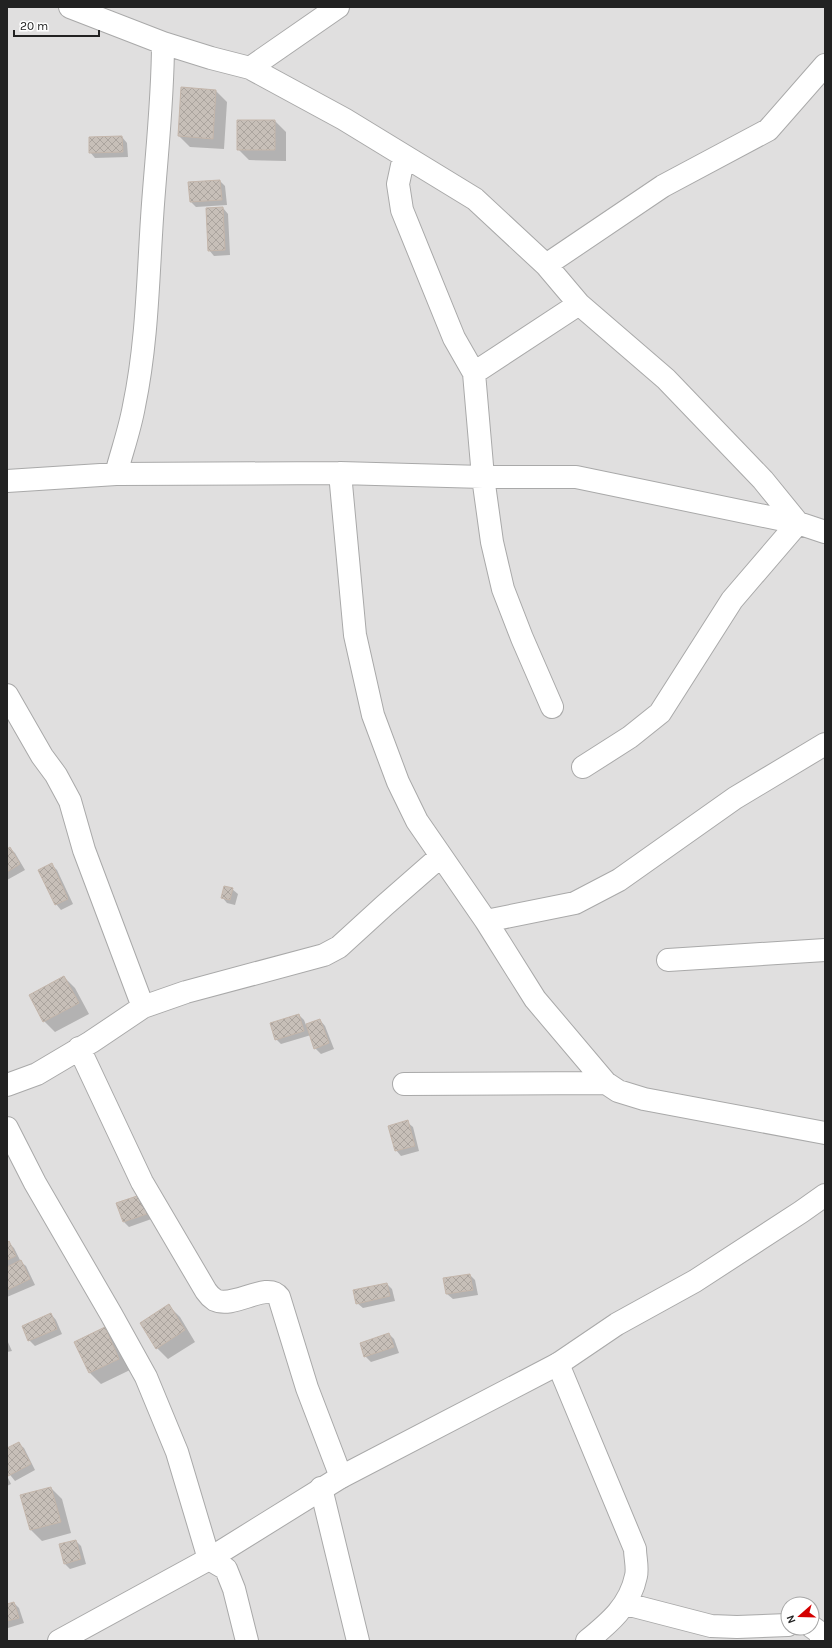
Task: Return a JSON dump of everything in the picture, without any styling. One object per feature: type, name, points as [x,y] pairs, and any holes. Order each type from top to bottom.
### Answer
[{"type":"street","points":[[70,7],[115,15],[163,43],[250,68],[344,119],[475,199],[546,265],[579,304],[666,379],[763,480],[798,523]]},
{"type":"street","points":[[250,68],[338,7]]},
{"type":"street","points":[[116,474],[134,408],[148,303],[153,203],[163,88],[163,43]]},
{"type":"street","points":[[546,265],[663,186],[768,130],[825,65]]},
{"type":"street","points":[[404,156],[398,184],[402,210],[454,338],[474,372],[492,542],[503,589],[522,638],[552,707]]},
{"type":"street","points":[[474,372],[579,304]]},
{"type":"street","points":[[340,473],[356,635],[373,715],[398,782],[417,821],[486,921],[535,999],[606,1083],[618,1090],[644,1099],[825,1133]]},
{"type":"street","points":[[7,481],[116,474],[340,473],[484,477],[576,477],[798,523],[825,532]]},
{"type":"street","points":[[583,767],[630,737],[660,713],[732,600],[798,523]]},
{"type":"street","points":[[7,695],[42,756],[56,775],[70,801],[87,858],[143,1007]]},
{"type":"street","points":[[486,921],[575,903],[619,880],[735,798],[825,744]]},
{"type":"street","points":[[7,1084],[37,1074],[91,1042],[143,1007],[186,992],[324,955],[339,947],[385,904],[441,856]]},
{"type":"street","points":[[668,960],[825,950]]},
{"type":"street","points":[[79,1048],[142,1182],[206,1291],[215,1300],[231,1302],[267,1291],[276,1293],[279,1297],[307,1388],[341,1476]]},
{"type":"street","points":[[404,1084],[606,1083]]},
{"type":"street","points":[[7,1128],[35,1183],[146,1377],[177,1452],[209,1559],[226,1569],[234,1589],[247,1641]]},
{"type":"street","points":[[58,1641],[209,1559],[341,1476],[558,1364],[617,1324],[695,1281],[801,1212],[825,1194]]},
{"type":"street","points":[[558,1364],[635,1549],[636,1576],[626,1604],[603,1629],[587,1641]]},
{"type":"street","points":[[321,1488],[358,1641]]},
{"type":"street","points":[[626,1604],[711,1626],[737,1627],[780,1625]]},
{"type":"shaded area","points":[[7,7],[825,7],[825,1641],[7,1641]]},
{"type":"building","points":[[181,87],[216,90],[213,139],[178,136]]},
{"type":"building","points":[[237,120],[275,120],[275,150],[237,150]]},
{"type":"building","points":[[122,136],[123,152],[89,153],[89,137]]},
{"type":"building","points":[[220,180],[222,200],[190,202],[188,182]]},
{"type":"building","points":[[223,207],[225,250],[208,251],[206,208]]},
{"type":"building","points":[[10,847],[20,864],[7,872],[7,849]]},
{"type":"building","points":[[52,863],[68,899],[55,905],[38,870]]},
{"type":"building","points":[[224,886],[233,888],[230,900],[221,898]]},
{"type":"building","points":[[64,976],[79,1003],[43,1022],[29,995]]},
{"type":"building","points":[[299,1014],[304,1031],[275,1040],[270,1023]]},
{"type":"building","points":[[320,1019],[329,1043],[314,1049],[306,1024]]},
{"type":"building","points":[[408,1120],[415,1146],[395,1151],[388,1126]]},
{"type":"building","points":[[146,1193],[153,1212],[123,1222],[116,1203]]},
{"type":"building","points":[[9,1241],[16,1256],[7,1260],[7,1243]]},
{"type":"building","points":[[21,1260],[30,1279],[7,1290],[7,1267]]},
{"type":"building","points":[[470,1274],[473,1290],[446,1294],[443,1278]]},
{"type":"building","points":[[387,1283],[390,1296],[356,1304],[353,1290]]},
{"type":"building","points":[[169,1304],[185,1330],[156,1349],[140,1323]]},
{"type":"building","points":[[51,1313],[57,1329],[28,1341],[22,1326]]},
{"type":"building","points":[[105,1327],[119,1359],[89,1373],[74,1342]]},
{"type":"building","points":[[389,1333],[394,1347],[364,1357],[360,1343]]},
{"type":"building","points":[[19,1442],[31,1464],[8,1476],[7,1448]]},
{"type":"building","points":[[51,1487],[61,1522],[30,1530],[20,1495]]},
{"type":"building","points":[[76,1540],[81,1559],[64,1564],[59,1544]]},
{"type":"building","points":[[14,1602],[19,1618],[7,1621],[7,1604]]}]
